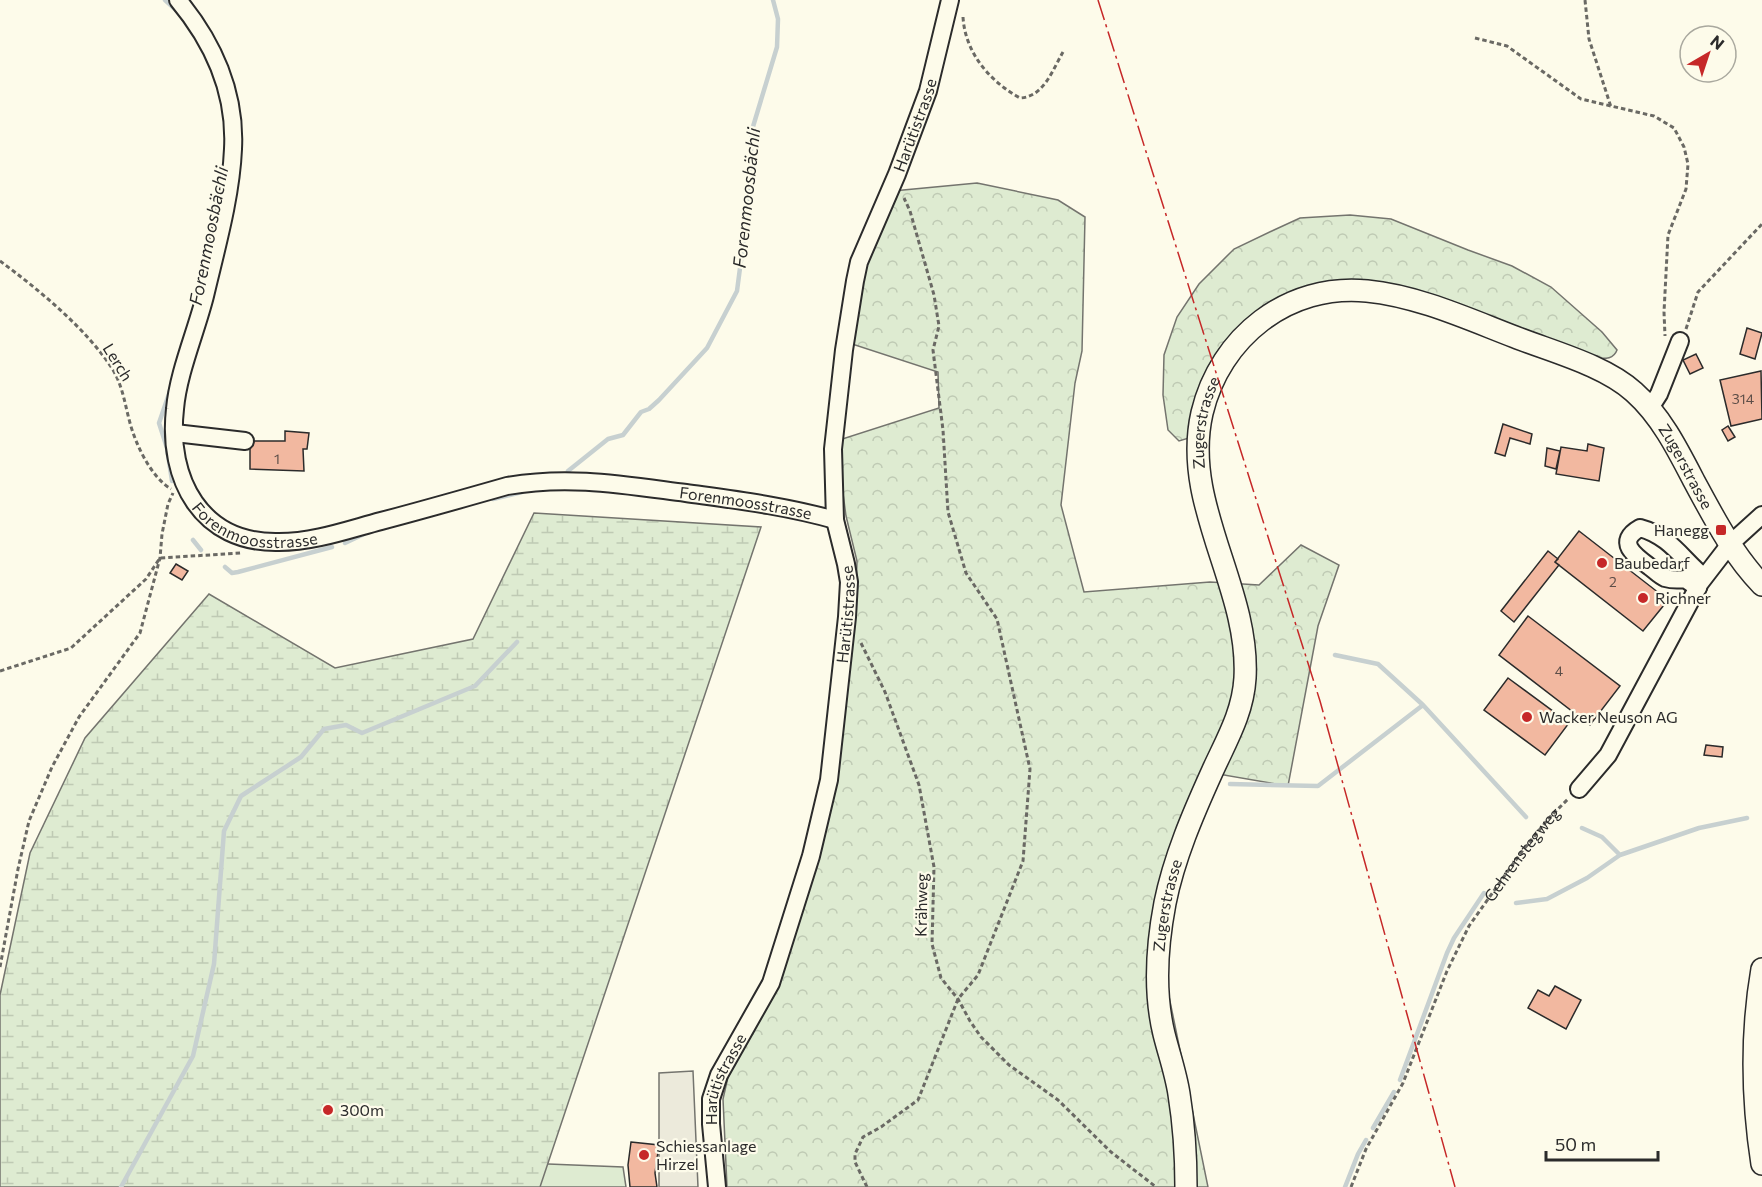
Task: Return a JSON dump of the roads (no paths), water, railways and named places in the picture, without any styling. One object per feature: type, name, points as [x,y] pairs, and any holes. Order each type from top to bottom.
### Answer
[{"type":"main road","name":"Zugerstrasse","points":[[1186,1187],[1185,1148],[1179,1090],[1163,1031],[1159,1004],[1159,946],[1161,922],[1171,877],[1197,807],[1233,728],[1241,706],[1245,682],[1244,646],[1202,491],[1198,441],[1208,394],[1222,363],[1248,331],[1281,307],[1304,298],[1331,291],[1369,291],[1422,303],[1605,373],[1629,387],[1650,408],[1666,431],[1730,544],[1744,565],[1762,585]]},
{"type":"main road","points":[[1762,969],[1756,1009],[1758,1072],[1756,1123],[1762,1164]]},
{"type":"street","name":"Forenmoosstrasse","points":[[178,0],[201,31],[220,68],[228,93],[233,147],[226,202],[205,296],[174,409],[180,473],[184,487],[195,504],[217,525],[230,532],[260,541],[278,542],[319,538],[507,486],[569,480],[606,482],[768,504],[835,520]]},
{"type":"street","name":"Harütistrasse","points":[[717,1187],[711,1099],[719,1075],[771,983],[811,856],[829,780],[849,582],[835,520],[833,449],[844,350],[855,281],[859,262],[897,174],[928,91],[950,0]]},
{"type":"street","points":[[1650,408],[1659,394],[1676,349]]},
{"type":"street","points":[[175,432],[245,441]]},
{"type":"street","points":[[1579,789],[1608,755],[1701,583],[1730,544],[1762,515]]},
{"type":"waterway","name":"Forenmoosbächli","points":[[165,0],[176,10]]},
{"type":"waterway","name":"Forenmoosbächli","points":[[568,471],[608,439],[623,435],[641,412],[649,409],[659,400],[707,348],[737,291],[748,207],[752,130],[777,47],[778,19],[773,0]]},
{"type":"waterway","name":"Forenmoosbächli","points":[[209,245],[217,210]]},
{"type":"waterway","name":"Forenmoosbächli","points":[[196,297],[204,265]]},
{"type":"waterway","name":"Forenmoosbächli","points":[[171,388],[159,423],[167,448],[172,481]]},
{"type":"waterway","name":"Forenmoosbächli","points":[[493,499],[522,492]]},
{"type":"waterway","name":"Forenmoosbächli","points":[[345,543],[364,534]]},
{"type":"waterway","name":"Forenmoosbächli","points":[[193,540],[201,550]]},
{"type":"waterway","name":"Forenmoosbächli","points":[[225,567],[232,573],[238,572],[332,547]]},
{"type":"waterway","points":[[121,1187],[193,1056],[214,964],[224,831],[241,796],[301,757],[324,729],[346,725],[362,733],[475,686],[517,642]]},
{"type":"waterway","points":[[1335,655],[1378,664],[1423,705],[1526,817]]},
{"type":"waterway","points":[[1230,784],[1318,786],[1423,705]]},
{"type":"waterway","points":[[1516,903],[1547,899],[1587,878],[1620,855],[1699,828],[1747,818]]},
{"type":"waterway","points":[[1582,828],[1602,837],[1620,855]]},
{"type":"waterway","points":[[1400,1080],[1447,953],[1454,938],[1484,893]]},
{"type":"waterway","points":[[1373,1128],[1394,1092]]},
{"type":"waterway","points":[[1345,1187],[1366,1140]]},
{"type":"place","name":"Hanegg","points":[[1721,530]]},
{"type":"place","name":"Baubedarf","points":[[1602,563]]},
{"type":"place","name":"Richner","points":[[1643,598]]},
{"type":"place","name":"Wacker Neuson AG","points":[[1527,717]]},
{"type":"place","name":"300m","points":[[328,1110]]},
{"type":"place","name":"Schiessanlage Hirzel","points":[[644,1155]]}]
